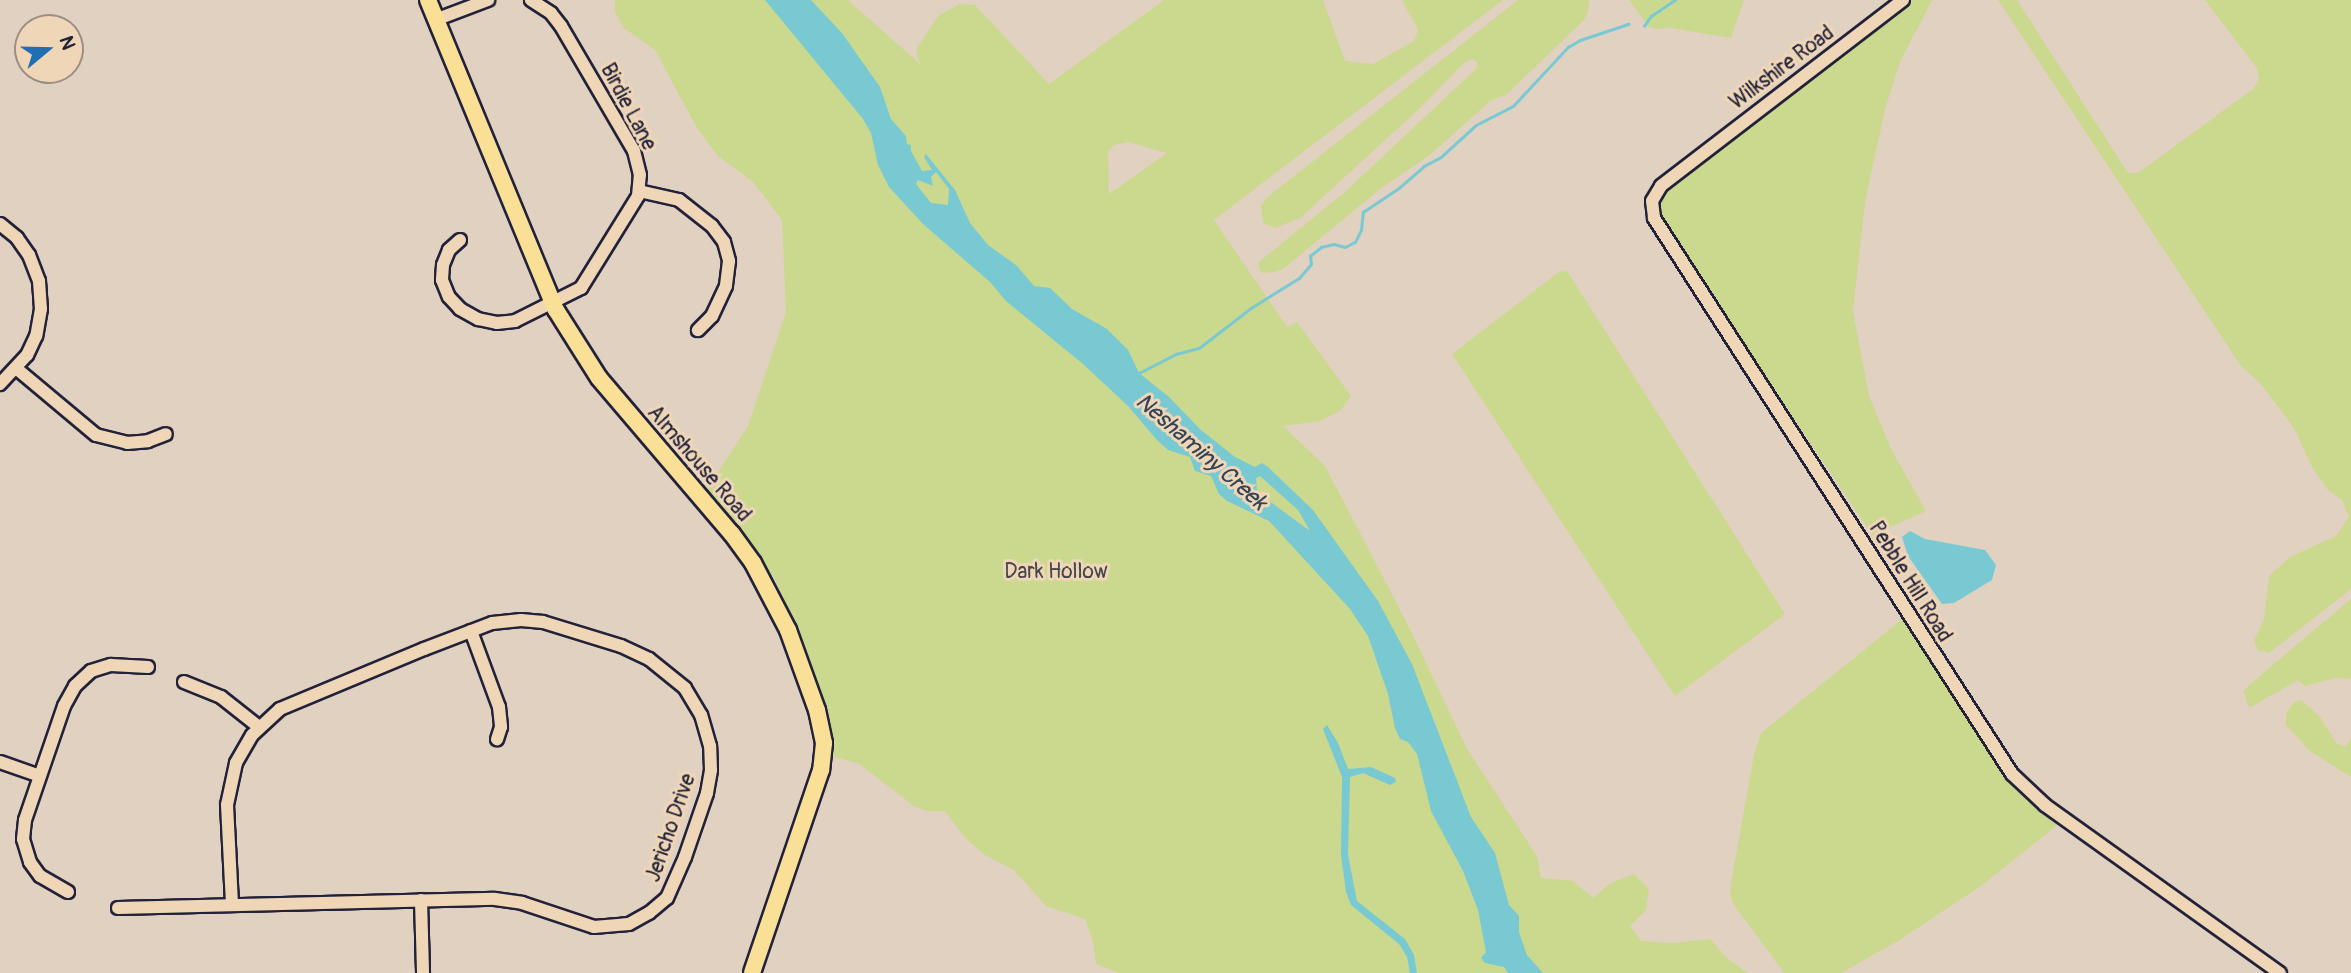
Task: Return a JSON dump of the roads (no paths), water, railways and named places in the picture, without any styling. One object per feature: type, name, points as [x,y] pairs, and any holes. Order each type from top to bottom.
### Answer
[{"type":"main road","name":"Almshouse Road","points":[[428,0],[553,304],[599,378],[732,534],[753,563],[788,630],[821,723],[824,753],[821,771],[752,973]]},
{"type":"street","points":[[435,20],[488,0]]},
{"type":"street","name":"Birdie Lane","points":[[531,0],[551,13],[561,26],[634,151],[639,167],[639,191]]},
{"type":"street","name":"Wilkshire Road","points":[[1717,141],[1903,0]]},
{"type":"street","name":"Pebble Hill Road","points":[[1717,141],[1656,191],[1651,206],[1656,224],[2001,759],[2034,797],[2280,973]]},
{"type":"street","points":[[460,240],[446,256],[442,273],[449,297],[466,313],[486,322],[503,323],[525,317],[553,304],[582,286],[639,191],[673,198],[712,226],[726,247],[729,268],[726,286],[717,308],[698,330]]},
{"type":"street","points":[[0,224],[17,238],[29,255],[41,295],[36,336],[17,369],[0,384]]},
{"type":"street","points":[[17,369],[96,435],[127,443],[148,441],[166,434]]},
{"type":"street","name":"Jericho Drive","points":[[118,908],[232,905],[421,900],[510,901],[594,927],[617,926],[639,919],[657,908],[676,882],[710,778],[710,746],[701,715],[684,688],[649,659],[621,646],[543,622],[507,621],[471,631],[280,709],[259,727],[236,763],[227,805],[232,905]]},
{"type":"street","points":[[471,631],[499,707],[500,727],[497,739]]},
{"type":"street","points":[[68,892],[40,876],[25,850],[23,827],[64,706],[83,677],[111,665],[148,667]]},
{"type":"street","points":[[184,682],[221,697],[259,727]]},
{"type":"street","points":[[0,762],[40,776]]},
{"type":"street","points":[[421,900],[422,973]]},
{"type":"water","name":"Neshaminy Creek","points":[[765,0],[811,0],[842,33],[880,87],[891,119],[906,136],[907,144],[911,145],[911,151],[922,171],[932,170],[924,157],[926,154],[955,190],[970,223],[988,245],[1016,265],[1034,286],[1050,288],[1072,309],[1107,329],[1128,350],[1139,373],[1169,397],[1201,430],[1235,457],[1255,467],[1262,463],[1268,467],[1313,510],[1378,601],[1412,664],[1471,817],[1495,853],[1509,905],[1519,916],[1519,932],[1527,955],[1543,973],[1508,973],[1504,967],[1485,963],[1481,958],[1486,952],[1478,910],[1463,871],[1431,811],[1417,754],[1408,742],[1400,739],[1395,728],[1388,694],[1368,636],[1350,609],[1269,521],[1227,501],[1219,494],[1211,476],[1195,471],[1190,457],[1168,450],[1128,406],[1083,364],[1006,301],[990,282],[923,224],[889,187],[878,165],[871,133],[863,119]],"holes":[[[936,172],[949,189],[948,205],[931,203],[916,184],[918,180],[933,186],[931,177]],[[1260,476],[1298,510],[1310,531],[1257,492],[1256,478]]]},
{"type":"water","points":[[1910,531],[1925,539],[1985,550],[1996,565],[1992,580],[1954,603],[1942,604],[1908,556],[1902,537]]},
{"type":"water","points":[[1327,725],[1338,743],[1348,769],[1371,767],[1395,778],[1396,782],[1390,785],[1363,773],[1350,777],[1348,855],[1357,901],[1405,939],[1414,955],[1417,973],[1410,973],[1407,957],[1399,944],[1351,905],[1346,892],[1341,855],[1342,777],[1323,729]]},
{"type":"waterway","points":[[1644,26],[1651,16],[1675,0]]},
{"type":"waterway","points":[[1137,374],[1176,354],[1199,348],[1251,308],[1299,278],[1311,264],[1310,256],[1321,247],[1334,244],[1345,247],[1355,242],[1361,230],[1363,212],[1399,188],[1424,166],[1441,157],[1476,125],[1513,106],[1568,47],[1580,40],[1628,24]]},
{"type":"park label","name":"Dark Hollow","points":[[1056,572]]}]
